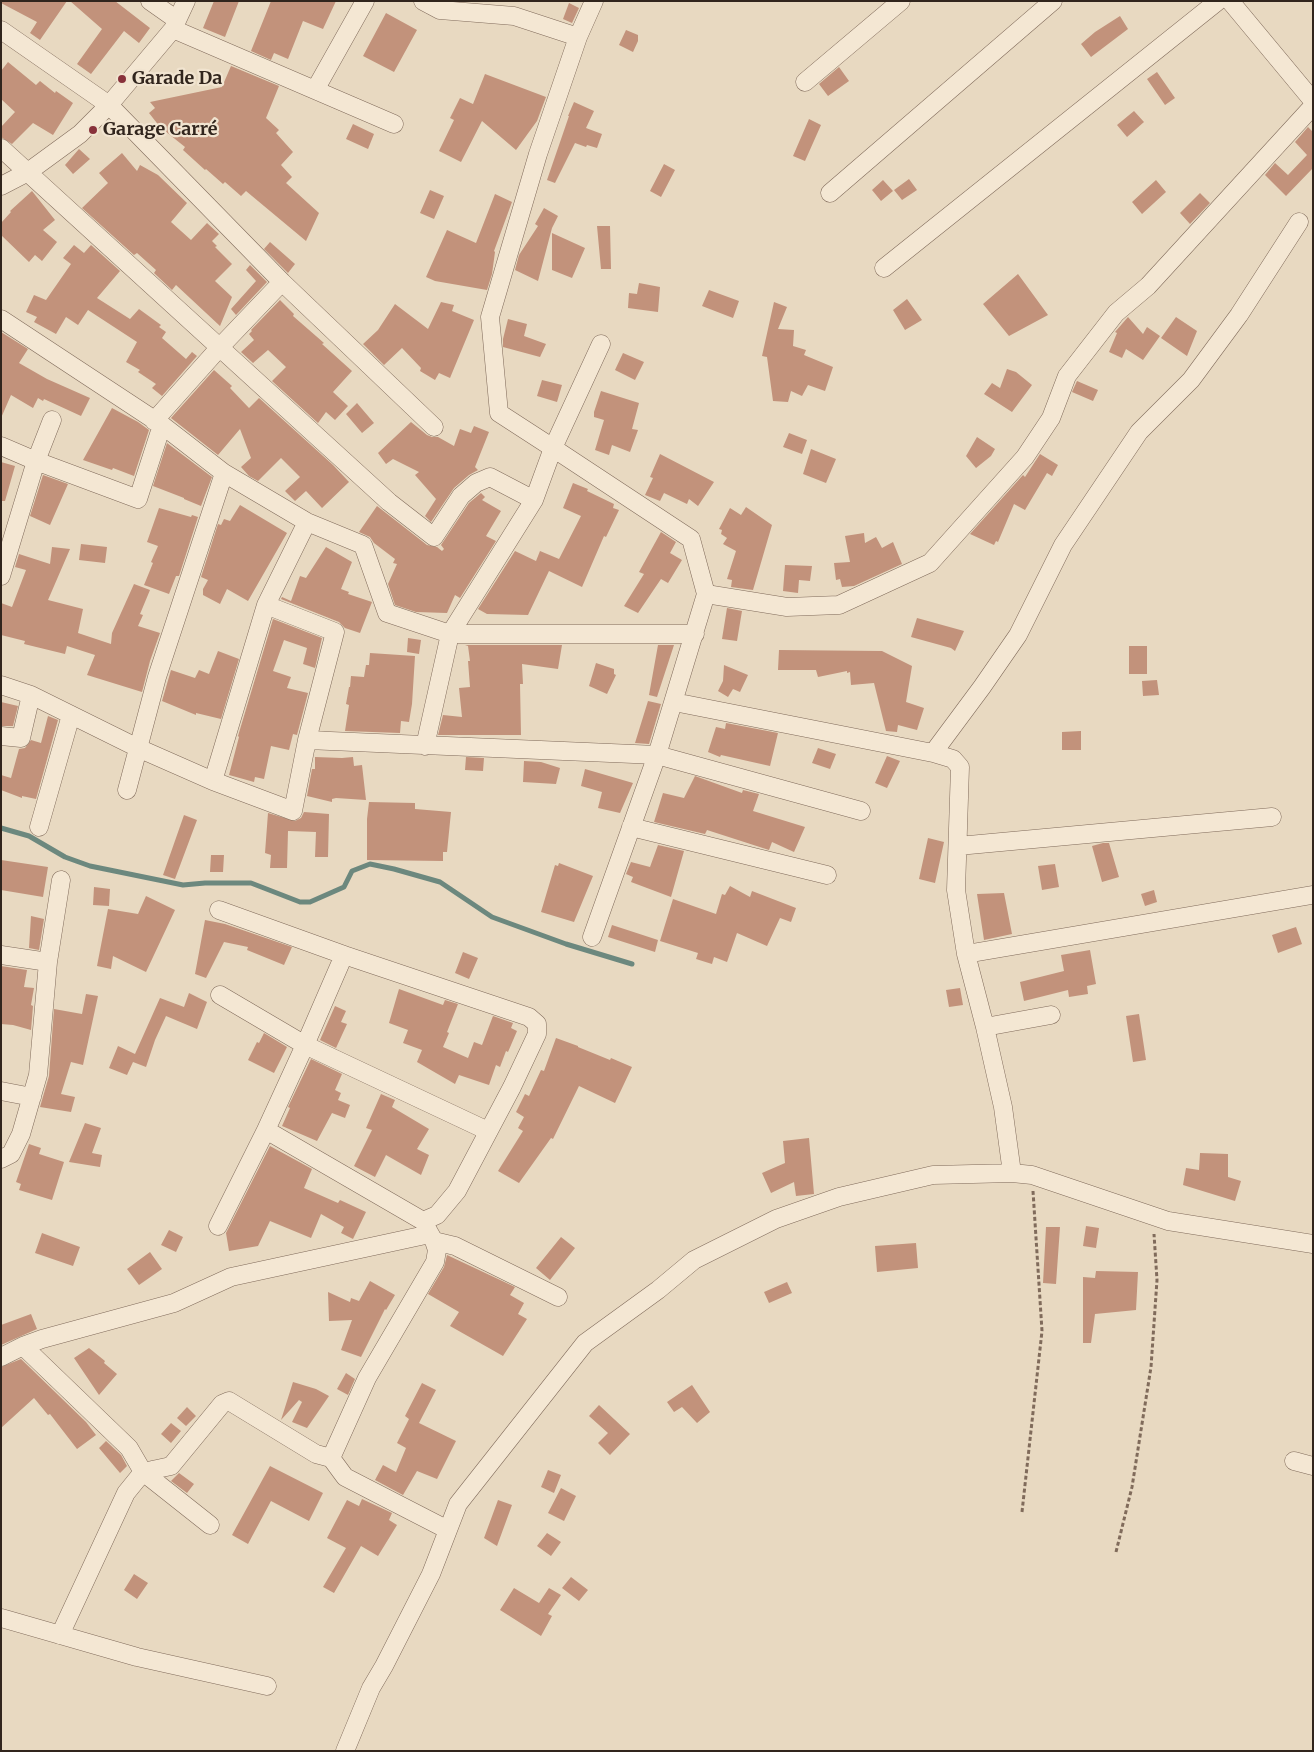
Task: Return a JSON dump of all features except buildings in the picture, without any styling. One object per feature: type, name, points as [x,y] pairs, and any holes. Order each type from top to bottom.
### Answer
[{"type":"street","points":[[150,1],[175,25],[315,90],[394,124]]},
{"type":"street","points":[[1,186],[28,172],[80,134],[109,105],[175,25],[186,1]]},
{"type":"street","points":[[315,90],[365,1]]},
{"type":"street","points":[[423,1],[440,10],[514,16],[578,37]]},
{"type":"street","points":[[592,937],[657,755],[706,594],[691,539],[499,413],[490,317],[538,154],[578,37],[594,1]]},
{"type":"street","points":[[806,82],[901,1]]},
{"type":"street","points":[[830,193],[1053,1]]},
{"type":"street","points":[[884,268],[1218,1]]},
{"type":"street","points":[[1230,1],[1313,100]]},
{"type":"street","points":[[1,30],[109,105],[282,282],[434,427]]},
{"type":"street","points":[[706,594],[787,607],[839,606],[930,563],[1025,457],[1052,418],[1067,376],[1116,313],[1148,286],[1313,106]]},
{"type":"street","points":[[1,148],[389,502],[434,537],[461,496],[476,483],[490,477],[534,500]]},
{"type":"street","points":[[933,753],[1018,635],[1063,545],[1139,432],[1191,380],[1239,316],[1299,222]]},
{"type":"street","points":[[1,446],[138,499],[158,423],[220,347],[282,282]]},
{"type":"street","points":[[1,319],[158,423],[224,473],[307,522],[363,545],[387,613],[450,634],[695,634]]},
{"type":"street","points":[[425,746],[450,634],[534,500],[553,448],[601,344]]},
{"type":"street","points":[[3,565],[36,461],[52,420]]},
{"type":"street","points":[[127,790],[157,677],[224,473]]},
{"type":"street","points":[[213,781],[266,605],[307,522]]},
{"type":"street","points":[[1,685],[31,695],[138,748],[213,781],[293,811],[306,740],[335,632],[266,605]]},
{"type":"street","points":[[1,736],[21,738],[31,695]]},
{"type":"street","points":[[674,702],[933,753],[953,759],[960,767],[956,890],[966,954],[1003,1107],[1012,1173]]},
{"type":"street","points":[[39,828],[71,715]]},
{"type":"street","points":[[306,740],[657,755],[861,811]]},
{"type":"street","points":[[958,846],[1272,817]]},
{"type":"street","points":[[631,827],[827,875]]},
{"type":"street","points":[[1,1159],[11,1154],[21,1134],[38,1075],[48,962],[61,880]]},
{"type":"street","points":[[966,954],[1312,895]]},
{"type":"street","points":[[219,910],[344,955],[529,1017],[537,1024],[538,1034],[512,1087],[457,1191],[437,1215],[429,1232],[437,1250],[435,1262],[367,1378],[331,1458]]},
{"type":"street","points":[[1,955],[48,962]]},
{"type":"street","points":[[218,1226],[266,1130],[344,955]]},
{"type":"street","points":[[220,995],[305,1045],[488,1131]]},
{"type":"street","points":[[985,1027],[1051,1015]]},
{"type":"street","points":[[1,1091],[32,1097]]},
{"type":"street","points":[[266,1130],[429,1232],[558,1297]]},
{"type":"street","points":[[345,1751],[371,1688],[430,1574],[458,1504],[585,1343],[658,1290],[694,1260],[776,1219],[839,1197],[933,1175],[1012,1173],[1032,1175],[1168,1221],[1313,1244]]},
{"type":"street","points":[[1,1357],[23,1346],[174,1302],[231,1277],[429,1232]]},
{"type":"street","points":[[23,1346],[129,1448],[143,1472],[210,1525]]},
{"type":"street","points":[[60,1634],[126,1493],[143,1472],[171,1466],[222,1404],[229,1401],[316,1454],[331,1458],[345,1477],[448,1530]]},
{"type":"street","points":[[1294,1461],[1313,1466]]},
{"type":"street","points":[[1,1618],[137,1657],[267,1686]]},
{"type":"path","points":[[1022,1512],[1042,1331],[1032,1175]]},
{"type":"path","points":[[1116,1552],[1132,1487],[1151,1367],[1157,1280],[1153,1216]]},
{"type":"waterway","points":[[1,828],[29,836],[65,857],[90,866],[183,885],[251,883],[300,902],[310,902],[344,887],[352,871],[370,864],[394,869],[440,882],[492,917],[566,944],[632,964]]},
{"type":"place","name":"Garade Da","points":[[122,79]]},
{"type":"place","name":"Garage Carré","points":[[93,130]]}]
